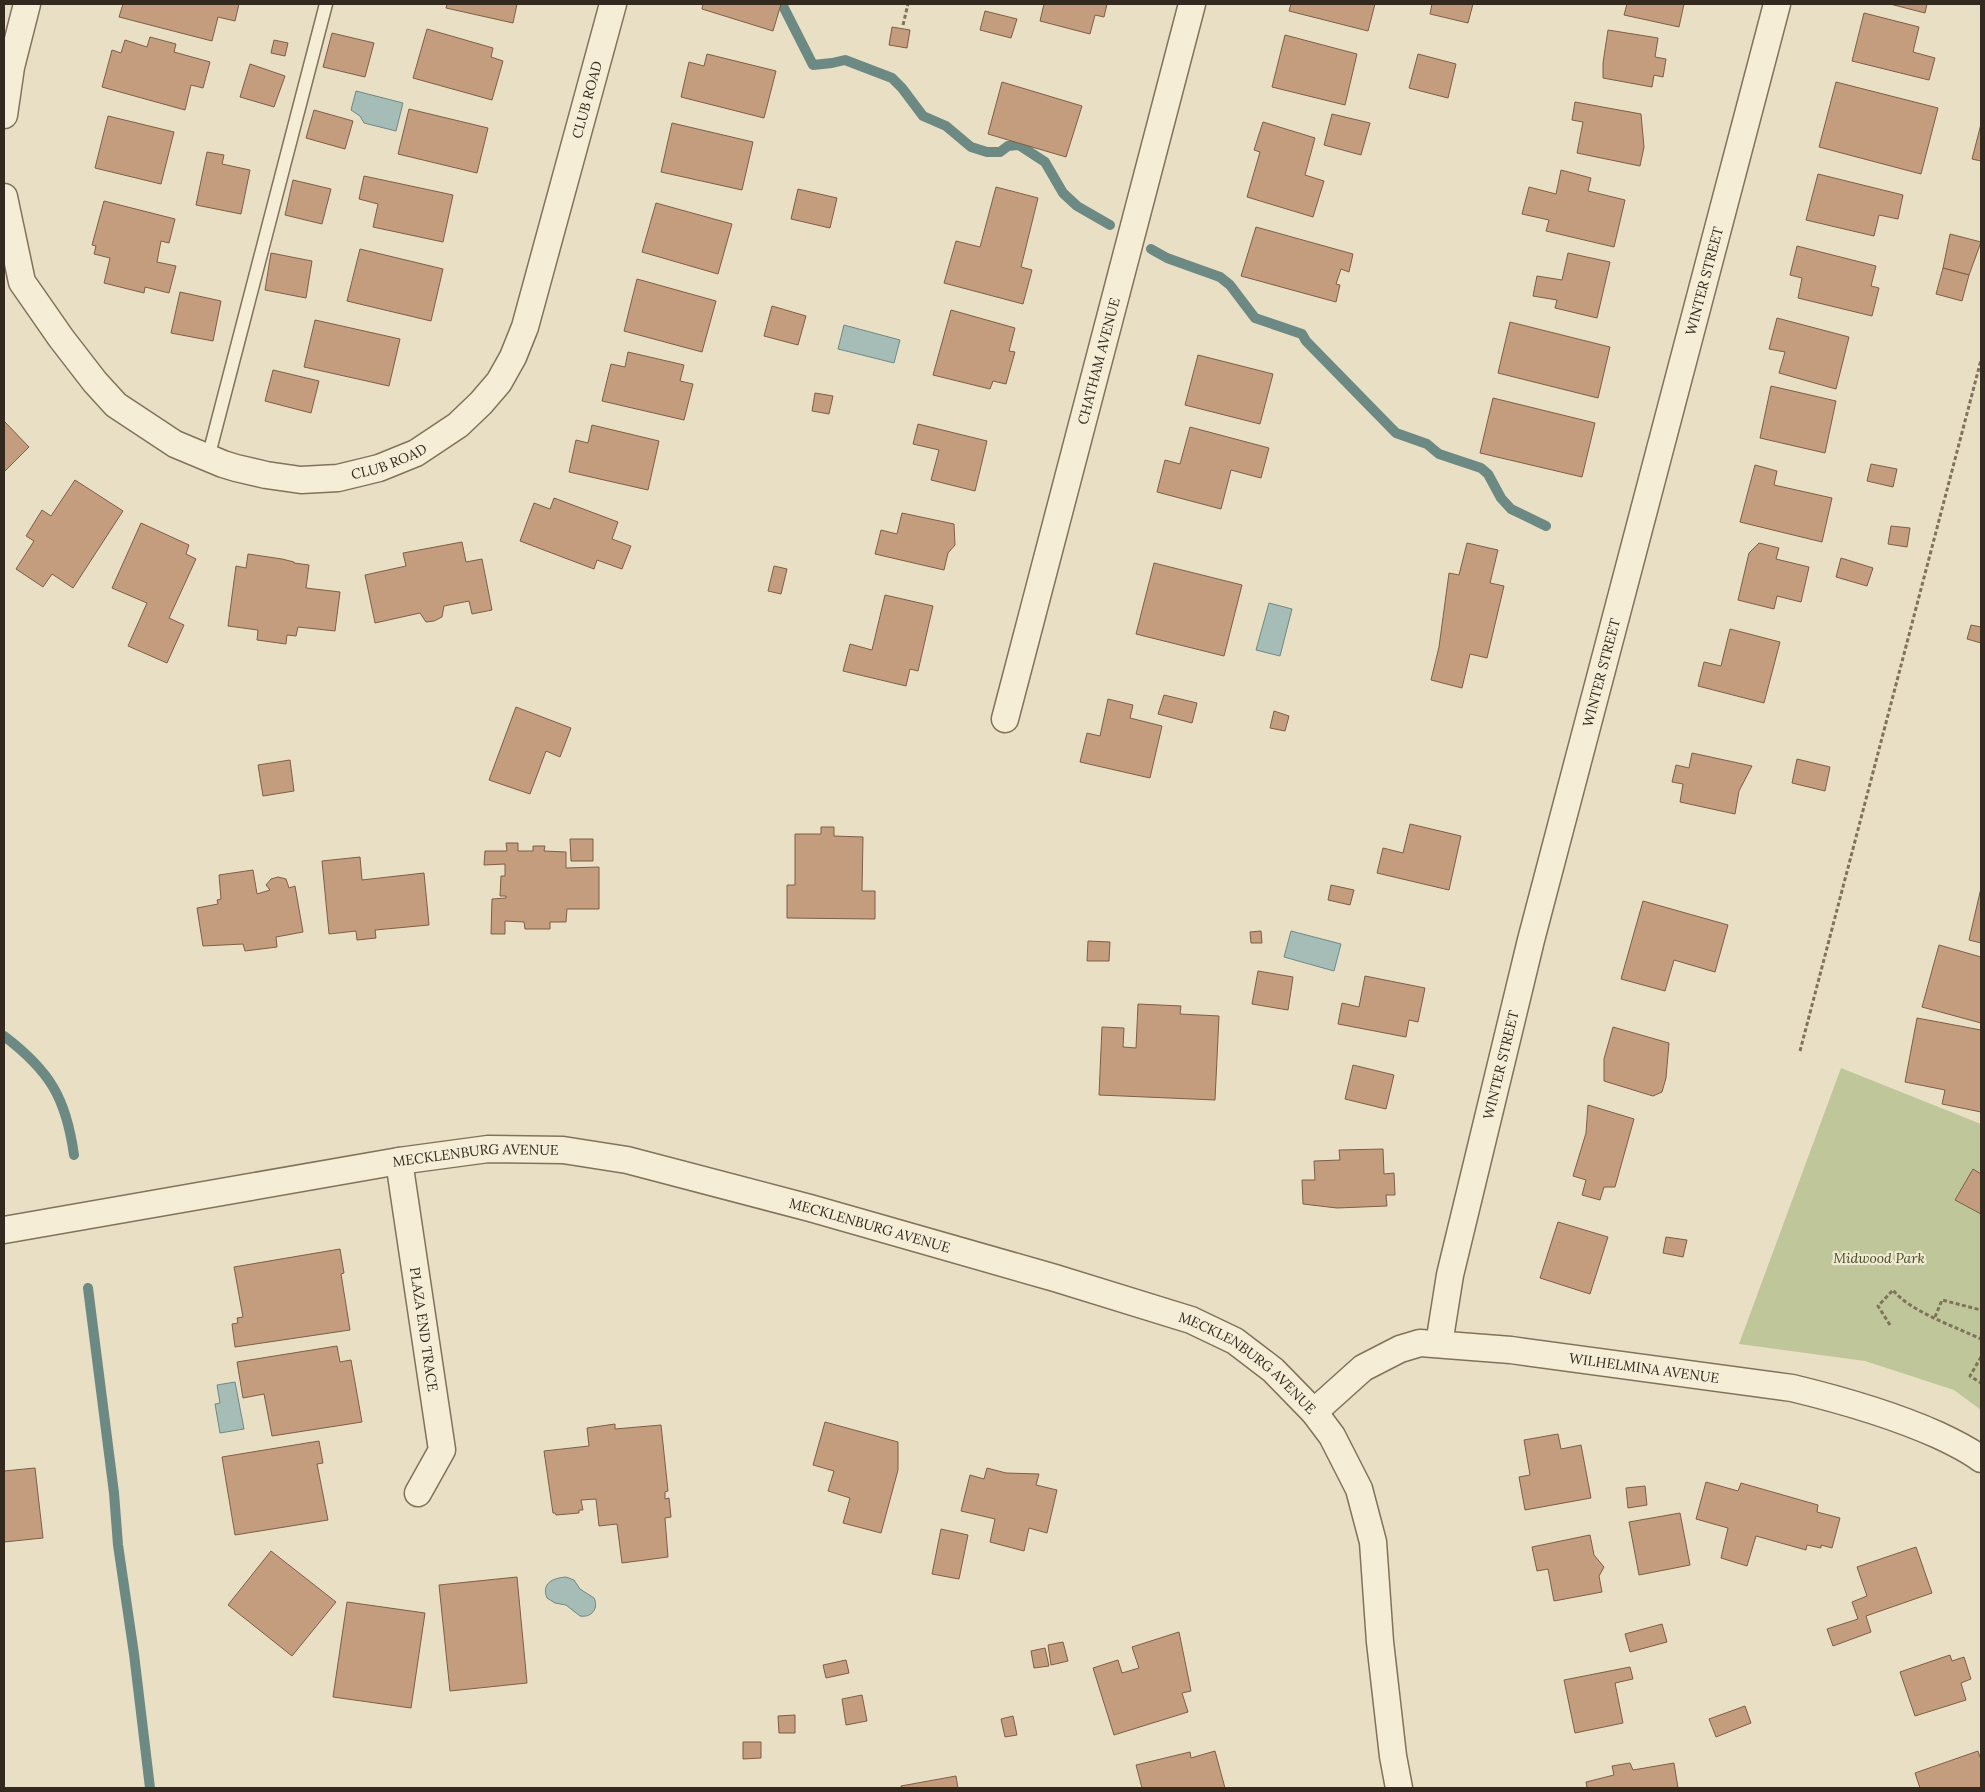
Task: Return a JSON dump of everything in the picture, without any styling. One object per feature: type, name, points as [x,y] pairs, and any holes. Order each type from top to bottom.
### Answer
[{"type":"street","points":[[4,115],[11,68],[27,4]]},
{"type":"street","name":"CLUB ROAD","points":[[4,197],[22,282],[61,338],[116,405],[175,444],[223,464],[266,475],[301,480],[338,478],[379,468],[416,453],[458,425],[499,382],[513,357],[526,327],[613,4]]},
{"type":"street","name":"CHATHAM AVENUE","points":[[1005,719],[1192,4]]},
{"type":"street","name":"WINTER STREET","points":[[1439,1344],[1450,1275],[1529,949],[1777,4]]},
{"type":"street","name":"MECKLENBURG AVENUE","points":[[4,1230],[399,1160],[488,1149],[563,1150],[627,1160],[810,1208],[1054,1278],[1191,1320],[1235,1341],[1273,1370],[1314,1412],[1335,1440],[1359,1489],[1373,1542],[1380,1642],[1392,1748],[1399,1788]]},
{"type":"street","name":"PLAZA END TRACE","points":[[399,1160],[442,1450],[418,1493]]},
{"type":"street","name":"WILHELMINA AVENUE","points":[[1314,1412],[1363,1368],[1406,1347],[1420,1343],[1439,1344],[1511,1350],[1792,1388],[1832,1397],[1909,1422],[1969,1450],[1981,1459]]},
{"type":"lane","points":[[208,458],[326,4]]},
{"type":"path","points":[[903,25],[908,4]]},
{"type":"path","points":[[1800,1051],[1981,360]]},
{"type":"path","points":[[1890,1325],[1878,1306],[1893,1290],[1897,1295],[1935,1318],[1981,1339]]},
{"type":"path","points":[[1935,1318],[1942,1300],[1981,1310]]},
{"type":"path","points":[[1981,1357],[1970,1376],[1981,1383]]},
{"type":"green space","name":"Midwood Park","points":[[1841,1068],[1981,1124],[1981,1410],[1954,1390],[1865,1361],[1739,1344]]},
{"type":"water","points":[[356,91],[403,103],[396,131],[364,123],[360,116],[351,110]]},
{"type":"water","points":[[844,325],[900,340],[894,363],[838,349]]},
{"type":"water","points":[[1269,603],[1292,609],[1280,656],[1256,650]]},
{"type":"water","points":[[1291,931],[1341,944],[1334,971],[1284,957]]},
{"type":"water","points":[[235,1382],[244,1429],[220,1433],[215,1404],[220,1403],[217,1385]]},
{"type":"water","points":[[566,1577],[574,1580],[580,1589],[594,1598],[596,1605],[591,1614],[580,1616],[566,1605],[555,1603],[547,1598],[546,1589],[549,1582]]},
{"type":"building","points":[[123,4],[239,4],[235,21],[218,17],[212,41],[119,17]]},
{"type":"building","points":[[447,4],[517,4],[513,23],[446,8]]},
{"type":"building","points":[[703,4],[781,4],[773,31],[702,9]]},
{"type":"building","points":[[1044,4],[1107,4],[1104,17],[1095,15],[1090,34],[1040,21]]},
{"type":"building","points":[[1291,4],[1375,4],[1368,31],[1289,11]]},
{"type":"building","points":[[1432,4],[1473,4],[1468,23],[1430,14]]},
{"type":"building","points":[[1627,4],[1684,4],[1679,27],[1624,15]]},
{"type":"building","points":[[1890,4],[1927,4],[1925,13]]},
{"type":"building","points":[[985,11],[1017,19],[1011,38],[980,30]]},
{"type":"building","points":[[1864,13],[1919,27],[1913,52],[1935,58],[1929,80],[1852,61]]},
{"type":"building","points":[[892,27],[910,30],[907,48],[889,45]]},
{"type":"building","points":[[427,29],[493,48],[491,57],[503,61],[492,100],[413,78]]},
{"type":"building","points":[[1608,30],[1658,38],[1655,57],[1666,59],[1663,77],[1654,75],[1652,87],[1603,78],[1603,63]]},
{"type":"building","points":[[332,33],[374,43],[365,77],[323,67]]},
{"type":"building","points":[[1285,35],[1357,54],[1345,105],[1272,87]]},
{"type":"building","points":[[150,37],[176,44],[174,52],[210,62],[203,88],[191,85],[185,110],[102,87],[112,50],[121,53],[125,40],[147,47]]},
{"type":"building","points":[[274,40],[288,43],[285,56],[271,53]]},
{"type":"building","points":[[707,54],[776,71],[764,118],[681,97],[689,62],[704,66]]},
{"type":"building","points":[[1418,54],[1456,64],[1448,98],[1409,88]]},
{"type":"building","points":[[250,64],[285,76],[274,107],[240,97]]},
{"type":"building","points":[[1002,82],[1082,106],[1066,157],[988,134]]},
{"type":"building","points":[[1836,82],[1938,108],[1921,174],[1819,147]]},
{"type":"building","points":[[1575,102],[1641,114],[1644,147],[1640,166],[1577,153],[1583,122],[1572,120]]},
{"type":"building","points":[[409,109],[488,128],[477,173],[398,154]]},
{"type":"building","points":[[314,110],[353,121],[345,149],[306,138]]},
{"type":"building","points":[[1332,114],[1370,123],[1361,155],[1324,145]]},
{"type":"building","points":[[108,116],[174,132],[161,184],[95,168]]},
{"type":"building","points":[[1263,122],[1315,138],[1305,175],[1324,181],[1313,217],[1247,197],[1260,152],[1254,150]]},
{"type":"building","points":[[672,123],[753,142],[742,190],[661,172]]},
{"type":"building","points":[[1981,124],[1981,161],[1972,159]]},
{"type":"building","points":[[207,152],[224,155],[222,164],[250,170],[241,214],[196,205]]},
{"type":"building","points":[[1561,170],[1591,178],[1588,191],[1625,200],[1614,247],[1546,231],[1549,220],[1522,214],[1529,187],[1556,194]]},
{"type":"building","points":[[1818,174],[1903,195],[1898,219],[1879,215],[1874,236],[1806,220]]},
{"type":"building","points":[[364,176],[453,195],[443,242],[373,227],[378,204],[359,199]]},
{"type":"building","points":[[293,180],[331,189],[322,224],[285,215]]},
{"type":"building","points":[[996,187],[1038,198],[1021,267],[1032,270],[1023,304],[944,283],[956,241],[980,247]]},
{"type":"building","points":[[798,189],[837,198],[830,228],[791,219]]},
{"type":"building","points":[[104,201],[175,219],[169,243],[161,241],[157,262],[176,266],[169,293],[145,287],[144,293],[104,283],[110,258],[94,254],[96,246],[92,245]]},
{"type":"building","points":[[656,203],[732,224],[718,274],[642,252]]},
{"type":"building","points":[[1256,227],[1353,254],[1349,272],[1341,269],[1336,284],[1340,285],[1336,302],[1241,276]]},
{"type":"building","points":[[1950,234],[1981,242],[1969,275],[1943,268]]},
{"type":"building","points":[[1797,246],[1876,266],[1871,286],[1879,288],[1872,316],[1798,298],[1802,278],[1790,275]]},
{"type":"building","points":[[360,249],[443,269],[431,321],[347,301]]},
{"type":"building","points":[[271,253],[312,261],[306,298],[265,290]]},
{"type":"building","points":[[1568,253],[1610,262],[1597,318],[1555,308],[1557,300],[1533,296],[1537,276],[1562,280]]},
{"type":"building","points":[[1943,268],[1969,275],[1962,301],[1936,294]]},
{"type":"building","points":[[637,279],[716,301],[702,352],[624,331]]},
{"type":"building","points":[[180,292],[221,301],[213,341],[171,333]]},
{"type":"building","points":[[772,306],[806,316],[798,345],[764,336]]},
{"type":"building","points":[[951,310],[1015,328],[1009,351],[1015,352],[1006,384],[993,381],[990,389],[933,375]]},
{"type":"building","points":[[1777,318],[1849,337],[1836,389],[1779,373],[1785,352],[1769,349]]},
{"type":"building","points":[[315,320],[400,339],[389,386],[304,367]]},
{"type":"building","points":[[1510,322],[1610,347],[1598,398],[1498,373]]},
{"type":"building","points":[[628,352],[684,365],[680,381],[693,384],[684,420],[602,401],[611,364],[625,367]]},
{"type":"building","points":[[1198,355],[1273,374],[1260,424],[1185,405]]},
{"type":"building","points":[[273,370],[319,381],[311,413],[265,401]]},
{"type":"building","points":[[1771,386],[1836,401],[1825,453],[1760,438]]},
{"type":"building","points":[[815,393],[833,396],[829,414],[812,411]]},
{"type":"building","points":[[1493,398],[1595,423],[1582,477],[1480,453]]},
{"type":"building","points":[[4,421],[29,447],[4,472]]},
{"type":"building","points":[[918,424],[987,441],[975,491],[931,480],[939,450],[913,444]]},
{"type":"building","points":[[592,425],[659,441],[648,490],[569,472],[576,440],[588,443]]},
{"type":"building","points":[[1190,427],[1269,448],[1261,478],[1231,470],[1221,509],[1157,492],[1165,460],[1180,464]]},
{"type":"building","points":[[1871,464],[1897,469],[1893,487],[1867,481]]},
{"type":"building","points":[[1755,465],[1777,471],[1774,485],[1832,498],[1822,542],[1740,522]]},
{"type":"building","points":[[75,480],[123,511],[73,588],[52,574],[43,587],[16,569],[34,541],[26,536],[42,510],[51,516]]},
{"type":"building","points":[[554,498],[618,522],[612,539],[631,546],[622,569],[597,560],[594,569],[520,541],[534,503],[550,509]]},
{"type":"building","points":[[902,513],[954,524],[955,545],[948,553],[944,570],[875,554],[881,530],[897,534]]},
{"type":"building","points":[[141,523],[189,545],[186,554],[196,559],[169,618],[184,625],[167,663],[128,646],[147,603],[112,588]]},
{"type":"building","points":[[1891,526],[1910,528],[1907,547],[1888,544]]},
{"type":"building","points":[[462,542],[466,562],[482,559],[492,610],[472,614],[469,601],[444,606],[442,617],[434,621],[426,622],[420,613],[375,623],[365,575],[406,566],[403,553]]},
{"type":"building","points":[[1467,543],[1498,550],[1490,583],[1504,586],[1487,658],[1470,654],[1462,688],[1431,680],[1439,647],[1449,573],[1459,575]]},
{"type":"building","points":[[1759,543],[1779,548],[1776,559],[1809,567],[1801,602],[1777,596],[1774,609],[1738,600],[1749,553]]},
{"type":"building","points":[[248,554],[309,565],[306,588],[340,592],[335,631],[298,627],[296,636],[287,635],[286,644],[257,640],[258,630],[228,626],[236,566],[246,568]]},
{"type":"building","points":[[1841,558],[1873,568],[1867,586],[1836,577]]},
{"type":"building","points":[[1154,563],[1242,585],[1224,656],[1136,634]]},
{"type":"building","points":[[774,566],[787,569],[781,594],[768,591]]},
{"type":"building","points":[[885,595],[933,606],[918,671],[910,669],[906,686],[843,671],[850,644],[872,650]]},
{"type":"building","points":[[1971,625],[1981,627],[1981,643],[1967,639]]},
{"type":"building","points":[[1730,629],[1780,642],[1764,703],[1698,686],[1704,662],[1721,666]]},
{"type":"building","points":[[1164,695],[1197,703],[1192,723],[1158,714]]},
{"type":"building","points":[[1108,699],[1133,705],[1130,718],[1162,726],[1150,778],[1080,762],[1087,733],[1100,736]]},
{"type":"building","points":[[516,707],[571,728],[560,757],[546,751],[530,794],[489,780]]},
{"type":"building","points":[[1274,711],[1289,716],[1285,731],[1270,728]]},
{"type":"building","points":[[1692,753],[1752,766],[1739,791],[1735,814],[1680,802],[1683,784],[1672,782],[1676,765],[1689,768]]},
{"type":"building","points":[[1797,759],[1830,767],[1825,791],[1792,783]]},
{"type":"building","points":[[290,760],[294,791],[263,796],[258,765]]},
{"type":"building","points":[[1410,824],[1461,836],[1449,890],[1377,873],[1383,848],[1403,853]]},
{"type":"building","points":[[821,827],[834,827],[834,836],[863,837],[862,891],[875,891],[875,919],[787,918],[787,885],[795,885],[795,834],[821,834]]},
{"type":"building","points":[[570,839],[593,839],[593,861],[571,861]]},
{"type":"building","points":[[506,843],[518,843],[518,851],[533,851],[533,846],[545,846],[544,851],[566,852],[566,868],[599,867],[599,909],[567,909],[566,922],[550,922],[550,929],[525,929],[524,922],[505,921],[505,934],[491,934],[492,899],[506,898],[506,896],[500,896],[501,876],[505,876],[505,864],[484,865],[485,851],[507,851]]},
{"type":"building","points":[[360,857],[362,880],[424,873],[429,925],[375,930],[376,938],[357,940],[356,931],[329,934],[322,861]]},
{"type":"building","points":[[253,870],[257,894],[270,890],[266,885],[271,879],[278,877],[286,879],[289,888],[295,886],[303,932],[276,937],[277,947],[245,951],[243,944],[203,946],[197,908],[218,904],[217,900],[221,899],[219,875]]},
{"type":"building","points":[[1331,885],[1354,890],[1350,905],[1328,900]]},
{"type":"building","points":[[1981,888],[1981,943],[1969,940]]},
{"type":"building","points":[[1643,901],[1728,925],[1715,972],[1674,960],[1665,991],[1621,979]]},
{"type":"building","points":[[1261,931],[1262,943],[1251,943],[1250,932]]},
{"type":"building","points":[[1088,941],[1110,942],[1109,961],[1087,961]]},
{"type":"building","points":[[1939,945],[1981,957],[1981,1023],[1922,1007]]},
{"type":"building","points":[[1258,971],[1293,977],[1288,1010],[1252,1004]]},
{"type":"building","points":[[1365,976],[1425,988],[1418,1022],[1409,1020],[1406,1037],[1338,1024],[1342,1003],[1359,1007]]},
{"type":"building","points":[[1138,1004],[1181,1006],[1180,1014],[1219,1016],[1215,1100],[1099,1095],[1102,1027],[1124,1028],[1123,1047],[1136,1048]]},
{"type":"building","points":[[1917,1018],[1981,1030],[1981,1112],[1942,1104],[1945,1090],[1905,1082]]},
{"type":"building","points":[[1613,1027],[1669,1043],[1666,1078],[1662,1092],[1653,1096],[1604,1081],[1604,1059]]},
{"type":"building","points":[[1353,1065],[1394,1075],[1386,1109],[1345,1099]]},
{"type":"building","points":[[1588,1105],[1634,1119],[1615,1187],[1604,1187],[1600,1200],[1582,1195],[1586,1180],[1573,1176],[1586,1133]]},
{"type":"building","points":[[1383,1149],[1384,1174],[1394,1173],[1395,1195],[1386,1195],[1387,1206],[1337,1208],[1303,1204],[1302,1180],[1315,1180],[1314,1161],[1340,1160],[1339,1150]]},
{"type":"building","points":[[1973,1169],[1981,1174],[1981,1214],[1955,1200]]},
{"type":"building","points":[[1558,1222],[1608,1237],[1590,1294],[1540,1278]]},
{"type":"building","points":[[1666,1237],[1687,1240],[1683,1257],[1663,1253]]},
{"type":"building","points":[[340,1249],[344,1273],[341,1274],[350,1330],[235,1347],[232,1324],[238,1323],[237,1318],[243,1317],[234,1267]]},
{"type":"building","points":[[337,1346],[340,1362],[351,1360],[362,1422],[272,1436],[264,1394],[243,1398],[237,1362]]},
{"type":"building","points":[[825,1422],[898,1442],[898,1470],[881,1533],[843,1523],[850,1498],[828,1491],[834,1471],[813,1465]]},
{"type":"building","points":[[615,1424],[615,1429],[661,1425],[668,1491],[665,1492],[665,1499],[669,1498],[671,1517],[665,1518],[668,1557],[622,1563],[617,1524],[599,1526],[596,1499],[581,1500],[583,1510],[579,1510],[579,1513],[556,1515],[553,1513],[544,1451],[589,1446],[587,1428]]},
{"type":"building","points":[[1558,1434],[1561,1449],[1581,1445],[1591,1498],[1525,1510],[1519,1477],[1530,1475],[1524,1440]]},
{"type":"building","points":[[319,1441],[323,1463],[317,1464],[328,1520],[235,1535],[222,1457]]},
{"type":"building","points":[[35,1468],[43,1538],[4,1542],[4,1471]]},
{"type":"building","points":[[987,1468],[1006,1473],[1039,1474],[1036,1485],[1057,1490],[1047,1533],[1029,1528],[1024,1551],[990,1542],[995,1519],[961,1511],[970,1475],[984,1479]]},
{"type":"building","points":[[1706,1482],[1738,1491],[1741,1483],[1818,1505],[1817,1512],[1840,1518],[1832,1548],[1821,1545],[1821,1548],[1807,1545],[1806,1550],[1756,1536],[1747,1566],[1721,1558],[1728,1528],[1696,1519]]},
{"type":"building","points":[[1645,1486],[1647,1505],[1628,1508],[1626,1488]]},
{"type":"building","points":[[1680,1513],[1690,1565],[1639,1575],[1629,1522]]},
{"type":"building","points":[[941,1529],[968,1535],[959,1579],[932,1574]]},
{"type":"building","points":[[1590,1535],[1594,1555],[1604,1567],[1599,1576],[1602,1592],[1554,1601],[1548,1569],[1537,1571],[1532,1547]]},
{"type":"building","points":[[1916,1547],[1932,1593],[1866,1616],[1871,1632],[1833,1646],[1827,1629],[1858,1619],[1852,1602],[1867,1596],[1857,1567]]},
{"type":"building","points":[[271,1551],[336,1602],[292,1656],[228,1605]]},
{"type":"building","points":[[517,1577],[527,1683],[450,1691],[439,1585]]},
{"type":"building","points":[[347,1602],[425,1613],[411,1708],[333,1697]]},
{"type":"building","points":[[1662,1624],[1667,1642],[1630,1652],[1625,1634]]},
{"type":"building","points":[[1179,1632],[1191,1691],[1182,1693],[1188,1712],[1114,1735],[1093,1668],[1118,1660],[1122,1673],[1139,1668],[1132,1647]]},
{"type":"building","points":[[1063,1642],[1068,1661],[1051,1665],[1048,1645]]},
{"type":"building","points":[[1045,1648],[1049,1666],[1034,1668],[1031,1651]]},
{"type":"building","points":[[1950,1655],[1952,1661],[1964,1657],[1971,1679],[1961,1683],[1966,1700],[1915,1716],[1900,1672]]},
{"type":"building","points":[[846,1660],[849,1673],[826,1678],[823,1665]]},
{"type":"building","points":[[1630,1667],[1633,1679],[1615,1683],[1623,1723],[1575,1733],[1564,1680]]},
{"type":"building","points":[[862,1695],[867,1721],[846,1725],[842,1699]]},
{"type":"building","points":[[1745,1706],[1751,1723],[1716,1737],[1709,1719]]},
{"type":"building","points":[[795,1715],[795,1733],[779,1733],[778,1716]]},
{"type":"building","points":[[1013,1716],[1017,1735],[1005,1737],[1001,1719]]},
{"type":"building","points":[[743,1742],[761,1742],[761,1758],[743,1759]]},
{"type":"building","points":[[1215,1751],[1225,1788],[1142,1788],[1136,1765],[1190,1752],[1191,1758]]},
{"type":"building","points":[[1978,1751],[1981,1760],[1981,1788],[1920,1788],[1915,1773]]},
{"type":"building","points":[[1630,1763],[1633,1770],[1674,1763],[1678,1788],[1587,1788],[1586,1782],[1614,1775],[1612,1766]]},
{"type":"building","points":[[956,1776],[958,1788],[901,1788],[901,1786]]},
{"type":"waterway","points":[[782,4],[813,65],[845,60],[892,78],[923,116],[946,126],[971,147],[987,152],[1000,152],[1008,146],[1019,145],[1045,162],[1063,193],[1077,206],[1110,225]]},
{"type":"waterway","points":[[1151,249],[1167,258],[1220,277],[1230,285],[1255,318],[1302,334],[1306,341],[1396,433],[1427,444],[1439,454],[1481,468],[1488,474],[1501,498],[1511,509],[1546,526]]},
{"type":"waterway","points":[[4,1036],[33,1061],[53,1087],[66,1117],[74,1155]]},
{"type":"waterway","points":[[88,1288],[114,1493],[118,1545],[134,1654],[150,1788]]}]
